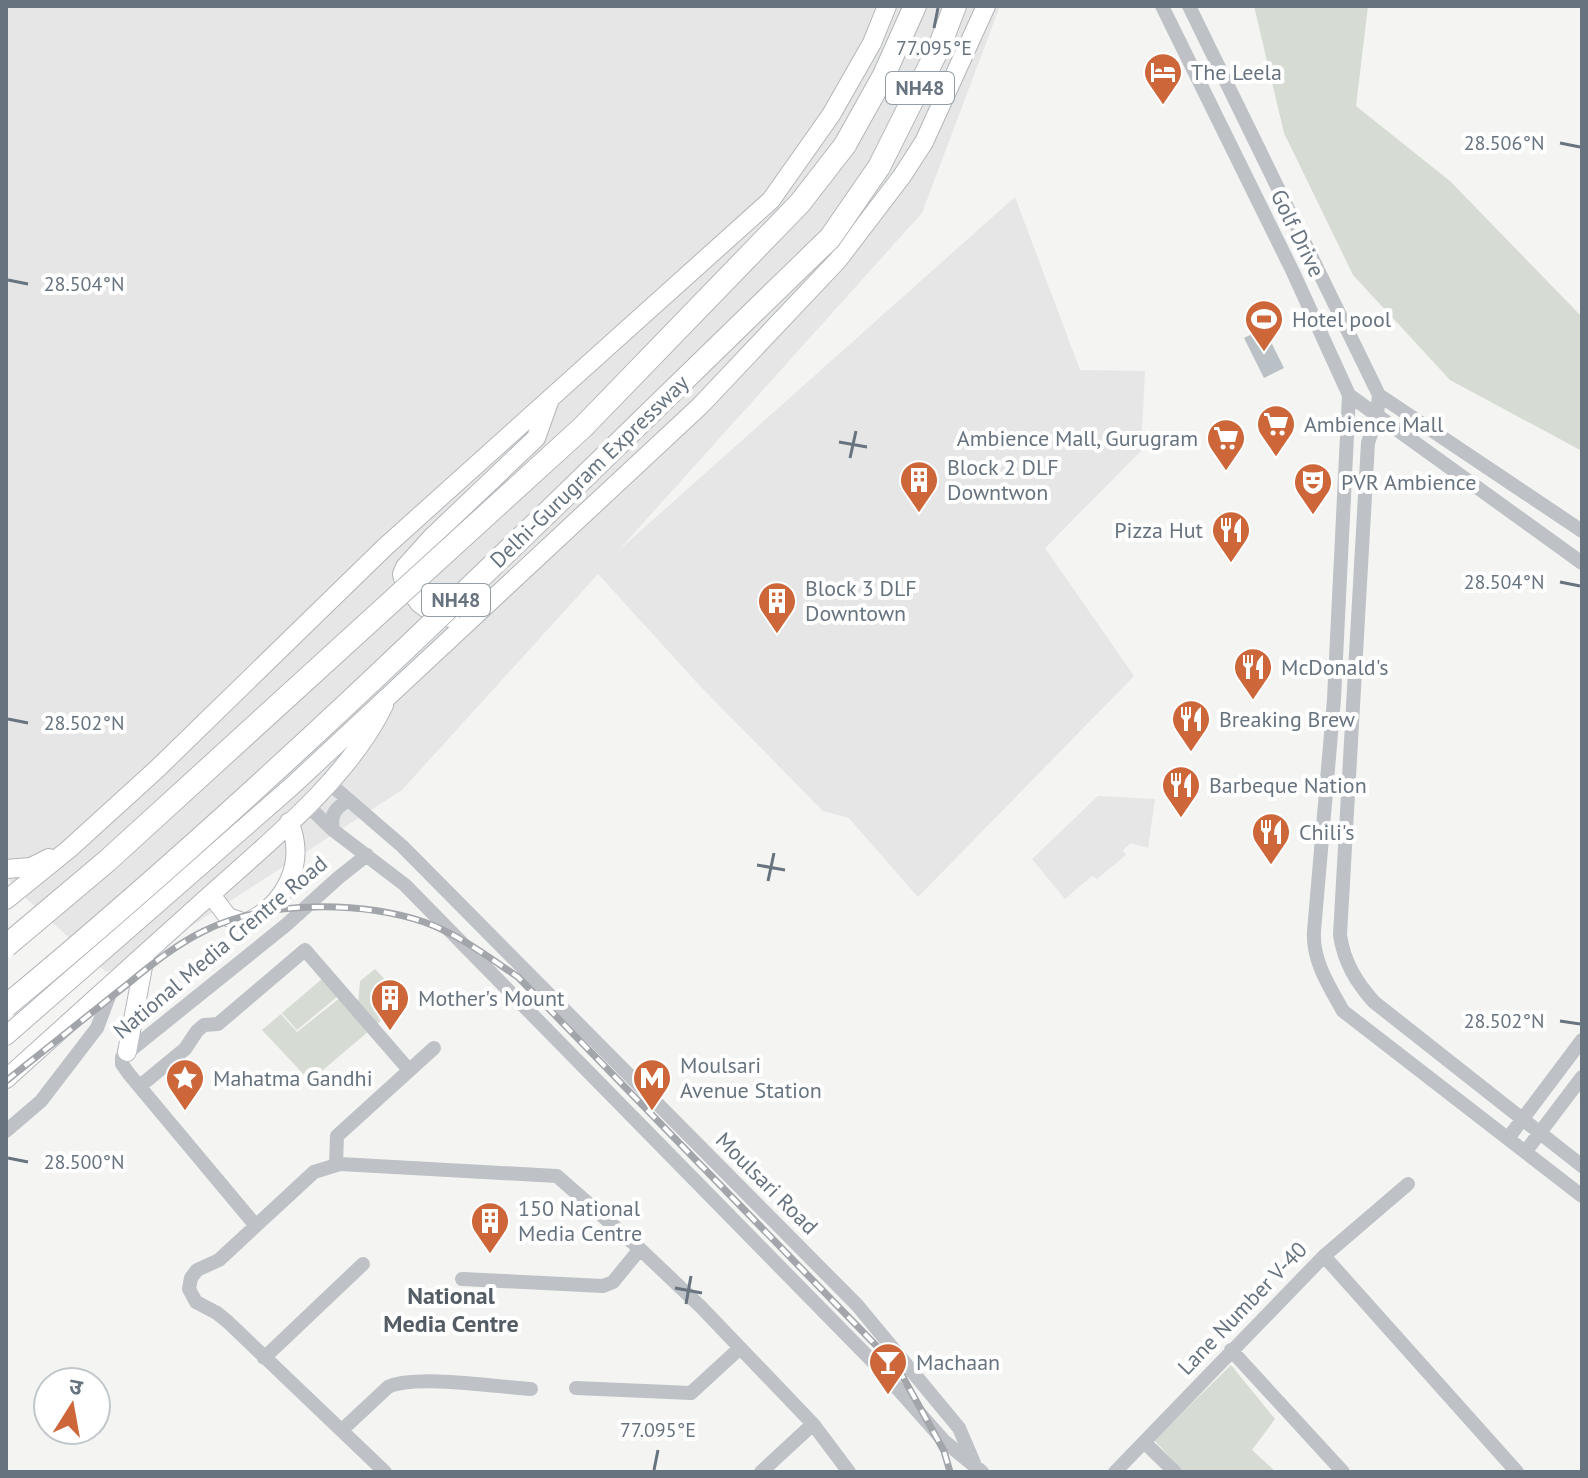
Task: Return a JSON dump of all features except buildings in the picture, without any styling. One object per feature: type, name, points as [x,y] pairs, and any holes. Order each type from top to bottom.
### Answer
[{"type":"highway","name":"Delhi-Gurugram Expressway","points":[[6,946],[107,861],[583,427],[800,203],[845,145],[884,75],[915,6]]},
{"type":"highway","name":"Delhi-Gurugram Expressway","points":[[6,1006],[297,752],[830,238],[879,167],[940,45],[955,6]]},
{"type":"main road","points":[[871,6],[872,43]]},
{"type":"main road","points":[[6,900],[69,849],[158,768],[385,547],[771,200],[831,115],[872,43],[887,6]]},
{"type":"main road","points":[[6,1036],[292,786],[700,406],[838,260],[902,176],[924,142],[986,6]]},
{"type":"main road","points":[[479,611],[451,618],[427,611],[404,582],[402,574],[432,537],[536,438],[551,397]]},
{"type":"main road","points":[[6,1079],[145,956],[329,783],[369,735],[388,695]]},
{"type":"main road","points":[[211,895],[228,917],[245,923],[273,906],[283,894],[296,859],[294,834],[289,822]]},
{"type":"main road","points":[[6,869],[31,867],[69,849]]},
{"type":"main road","points":[[127,1052],[145,956]]},
{"type":"street","name":"Golf Drive","points":[[1162,6],[1293,272],[1349,395],[1582,563]]},
{"type":"street","name":"Golf Drive","points":[[1189,6],[1379,395]]},
{"type":"street","points":[[1349,395],[1334,699],[1314,946],[1323,975],[1343,1011],[1582,1196]]},
{"type":"street","points":[[1582,531],[1379,395],[1377,415],[1368,443],[1340,935],[1342,950],[1352,975],[1374,1002],[1582,1166]]},
{"type":"street","name":"Moulsari Road","points":[[329,783],[402,846],[857,1305],[959,1428],[979,1469]]},
{"type":"street","points":[[333,830],[333,812],[349,800]]},
{"type":"street","name":"Moulsari Road","points":[[307,805],[333,830],[405,885],[882,1371],[944,1441],[979,1469]]},
{"type":"street","name":"National Media Crentre Road","points":[[256,1226],[122,1064],[122,1057],[286,925],[367,855]]},
{"type":"street","points":[[140,1086],[185,1049],[204,1025],[218,1024],[305,950],[409,1070]]},
{"type":"street","points":[[6,1131],[41,1101],[97,1028],[114,982]]},
{"type":"street","points":[[1509,1137],[1582,1040]]},
{"type":"street","points":[[336,1165],[337,1136],[434,1048]]},
{"type":"street","points":[[1526,1151],[1582,1077]]},
{"type":"street","points":[[385,1472],[217,1313],[196,1302],[189,1289],[191,1278],[197,1270],[219,1260],[314,1172],[336,1165],[557,1176],[640,1249],[740,1348],[813,1424],[849,1472]]},
{"type":"street","name":"Lane Number V-40","points":[[1115,1472],[1324,1256],[1408,1184]]},
{"type":"street","points":[[462,1279],[603,1286],[613,1282],[640,1249]]},
{"type":"street","points":[[1324,1256],[1517,1472]]},
{"type":"street","points":[[264,1358],[363,1264]]},
{"type":"street","points":[[576,1388],[691,1393],[740,1348]]},
{"type":"street","points":[[1231,1350],[1343,1472]]},
{"type":"street","points":[[342,1430],[395,1383],[531,1389]]},
{"type":"street","points":[[761,1472],[813,1424]]},
{"type":"street","points":[[1144,1442],[1175,1472]]},
{"type":"shaded area","points":[[6,6],[1000,6],[922,213],[618,551],[1015,197],[1080,370],[1145,371],[1141,451],[1045,548],[1134,676],[918,897],[849,818],[823,811],[700,686],[598,574],[402,790],[145,956],[106,972],[18,891],[6,876]]},
{"type":"shaded area","points":[[1254,6],[1368,6],[1356,106],[1450,181],[1582,317],[1582,451],[1450,380],[1353,275],[1284,133]]},
{"type":"shaded area","name":"Hotel pool","points":[[1264,328],[1284,368],[1264,378],[1244,338]]},
{"type":"shaded area","points":[[1098,796],[1155,799],[1148,848],[1131,843],[1123,850],[1126,855],[1097,879],[1092,876],[1065,899],[1032,859]]},
{"type":"shaded area","points":[[375,969],[404,1000],[375,1026],[358,1005],[360,981]]},
{"type":"shaded area","points":[[323,978],[338,996],[297,1030],[282,1013]]},
{"type":"shaded area","points":[[341,997],[369,1031],[310,1081],[262,1030],[281,1014],[297,1032]]},
{"type":"shaded area","points":[[1231,1365],[1275,1419],[1252,1450],[1276,1472],[1184,1472],[1154,1440]]},
{"type":"railway","points":[[6,1081],[169,952],[192,937],[228,921],[284,909],[342,907],[399,915],[437,927],[518,977],[898,1368],[944,1451],[950,1472]]},
{"type":"place","name":"The Leela","points":[[1163,106]]},
{"type":"place","name":"Hotel pool","points":[[1264,353]]},
{"type":"place","name":"Ambience Mall","points":[[1276,458]]},
{"type":"place","name":"Ambience Mall, Gurugram","points":[[1226,472]]},
{"type":"place","name":"Block 2 DLF Downtwon","points":[[919,514]]},
{"type":"place","name":"PVR Ambience","points":[[1313,516]]},
{"type":"place","name":"Pizza Hut","points":[[1231,564]]},
{"type":"place","name":"Block 3 DLF Downtown","points":[[777,635]]},
{"type":"place","name":"McDonald's","points":[[1253,701]]},
{"type":"place","name":"Breaking Brew","points":[[1191,753]]},
{"type":"place","name":"Barbeque Nation","points":[[1181,819]]},
{"type":"place","name":"Chili's","points":[[1271,866]]},
{"type":"place","name":"Mother's Mount","points":[[390,1032]]},
{"type":"place","name":"Mahatma Gandhi","points":[[185,1112]]},
{"type":"place","name":"Moulsari Avenue Station","points":[[652,1112]]},
{"type":"place","name":"150 National Media Centre","points":[[490,1255]]},
{"type":"place","name":"Machaan","points":[[888,1396]]},
{"type":"district","name":"National Media Centre","points":[[451,1309]]}]
